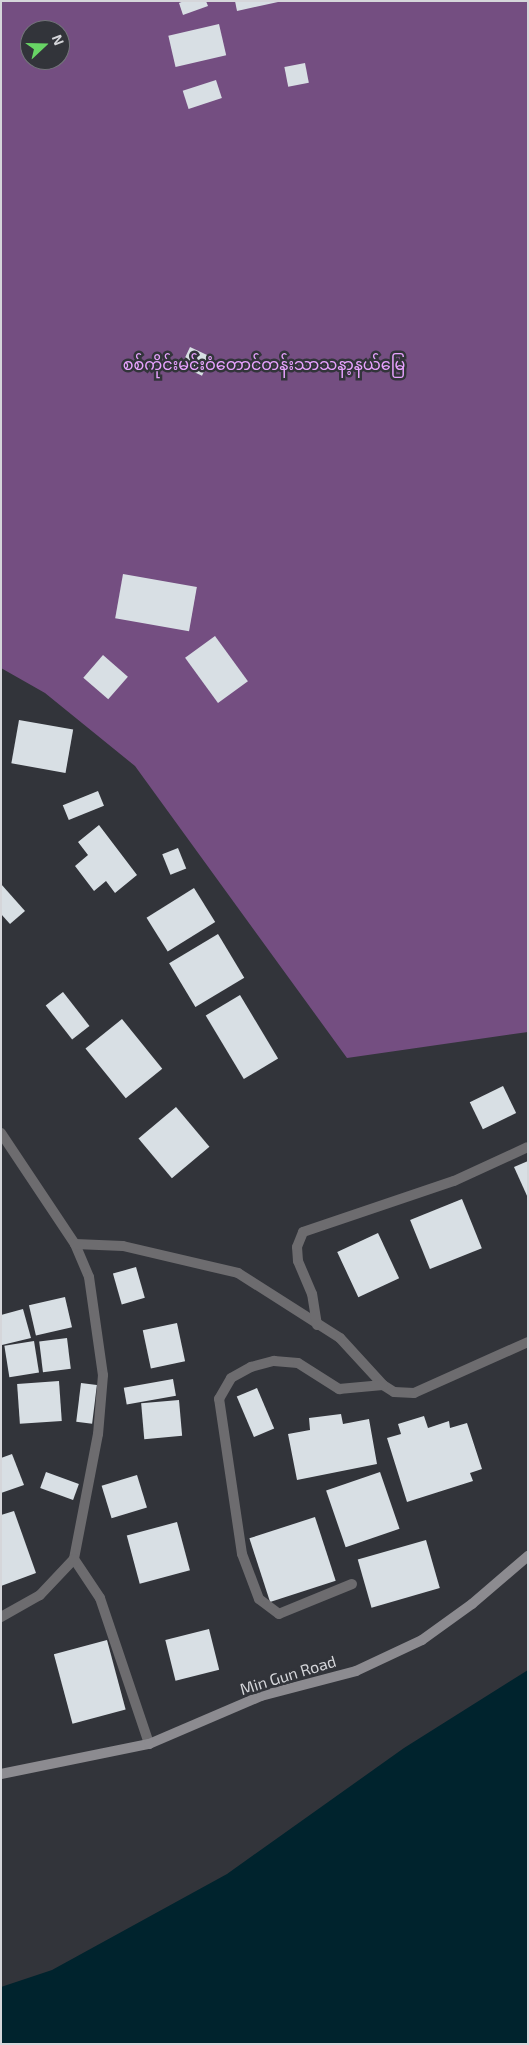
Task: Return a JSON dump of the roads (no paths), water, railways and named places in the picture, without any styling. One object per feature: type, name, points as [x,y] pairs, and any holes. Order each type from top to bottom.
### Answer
[{"type":"street","points":[[1,1134],[75,1244],[89,1277],[103,1375],[98,1434],[74,1559],[40,1595],[1,1617]]},
{"type":"street","points":[[317,1325],[312,1294],[298,1261],[297,1247],[303,1232],[454,1181],[528,1147]]},
{"type":"street","points":[[75,1244],[123,1246],[238,1273],[340,1338],[383,1385],[394,1392],[414,1393],[528,1342]]},
{"type":"street","points":[[352,1584],[279,1614],[259,1600],[242,1554],[220,1399],[231,1378],[252,1367],[274,1361],[298,1363],[339,1389],[383,1385]]},
{"type":"street","name":"Min Gun Road","points":[[1,1774],[149,1744],[261,1696],[356,1671],[422,1640],[472,1604],[528,1556]]},
{"type":"street","points":[[74,1559],[100,1598],[149,1744]]},
{"type":"water","points":[[528,1670],[528,2044],[1,2044],[1,1987],[52,1970],[227,1874],[404,1748]]},
{"type":"park label","name":"စစ်ကိုင်းမင်းဝံတောင်တန်းသာသနာ့နယ်မြေ","points":[[264,364]]}]
